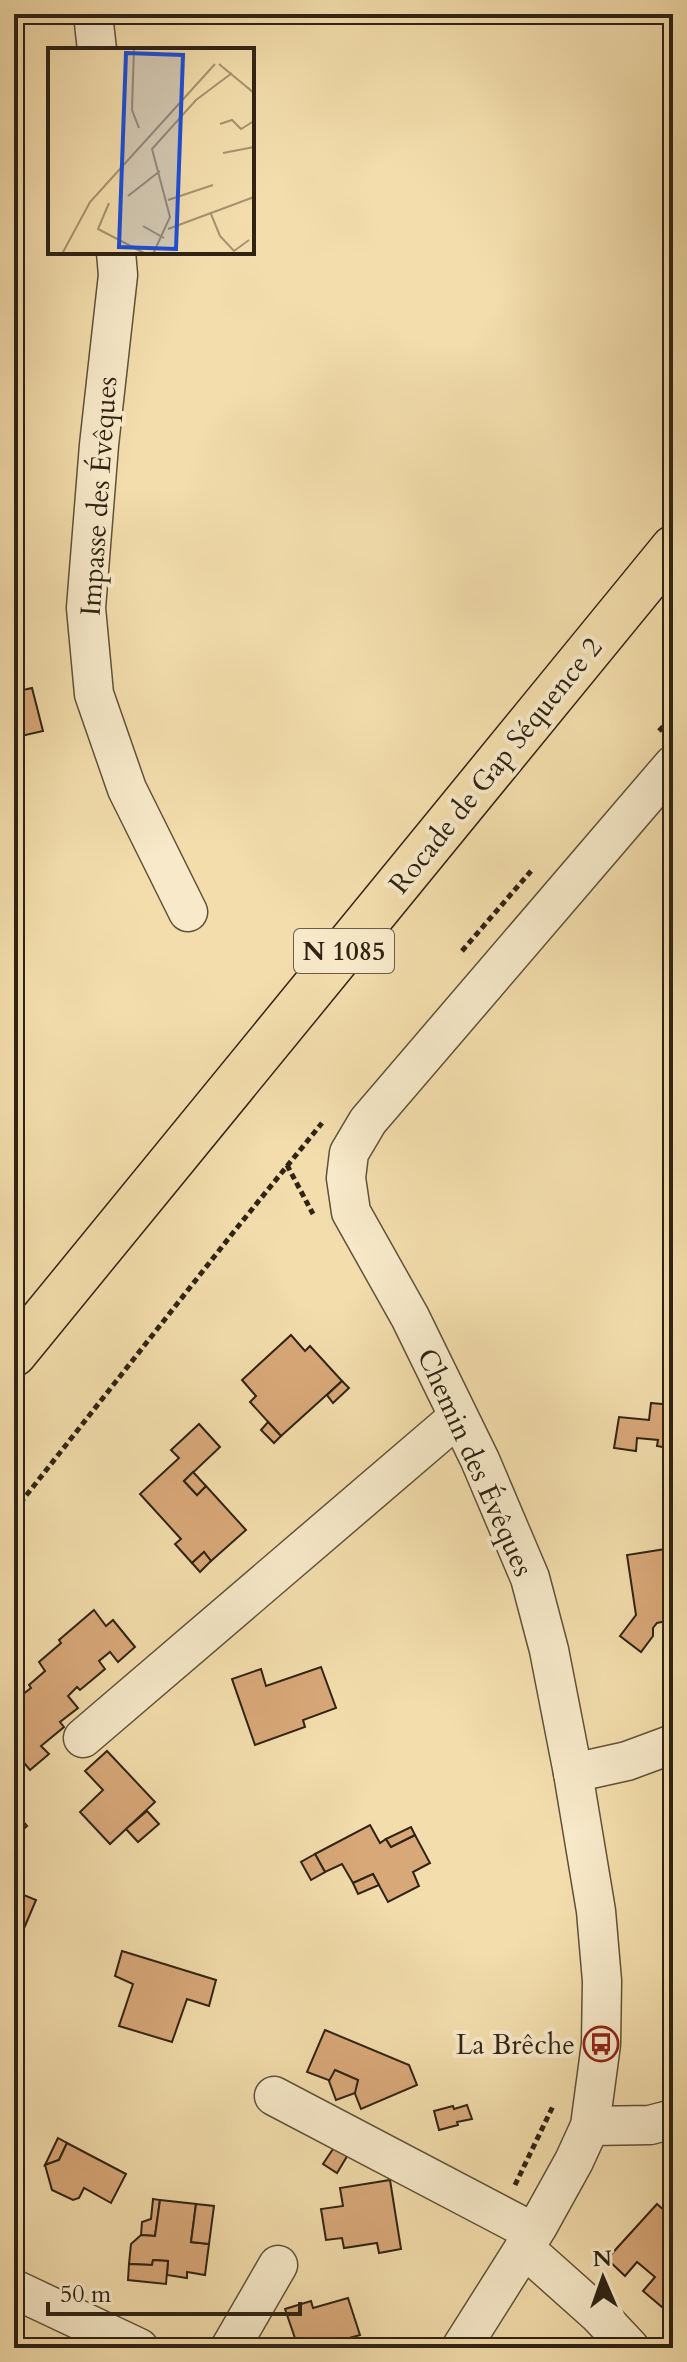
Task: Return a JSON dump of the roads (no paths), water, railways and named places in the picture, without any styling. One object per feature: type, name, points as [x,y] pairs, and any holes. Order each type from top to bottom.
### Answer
[{"type":"main road","name":"Rocade de Gap Séquence 2","points":[[14,1354],[673,548]]},
{"type":"street","points":[[93,14],[97,48]]},
{"type":"street","name":"Impasse des Évêques","points":[[116,254],[118,275],[99,445],[86,608],[94,694],[127,789],[188,912]]},
{"type":"street","name":"Chemin des Évêques","points":[[461,2348],[574,2161],[590,2126],[601,2044],[602,1981],[596,1911],[549,1650],[530,1578],[480,1460],[410,1317],[351,1212],[346,1178],[349,1153],[377,1110],[673,765]]},
{"type":"street","points":[[83,1738],[458,1417]]},
{"type":"street","points":[[573,1773],[627,1761],[673,1744]]},
{"type":"street","points":[[274,2096],[500,2215],[528,2240],[630,2348]]},
{"type":"street","points":[[590,2126],[650,2125],[673,2119]]},
{"type":"street","points":[[230,2348],[278,2265]]},
{"type":"street","points":[[14,2289],[139,2348]]},
{"type":"place","name":"La Brêche","points":[[601,2044]]}]
